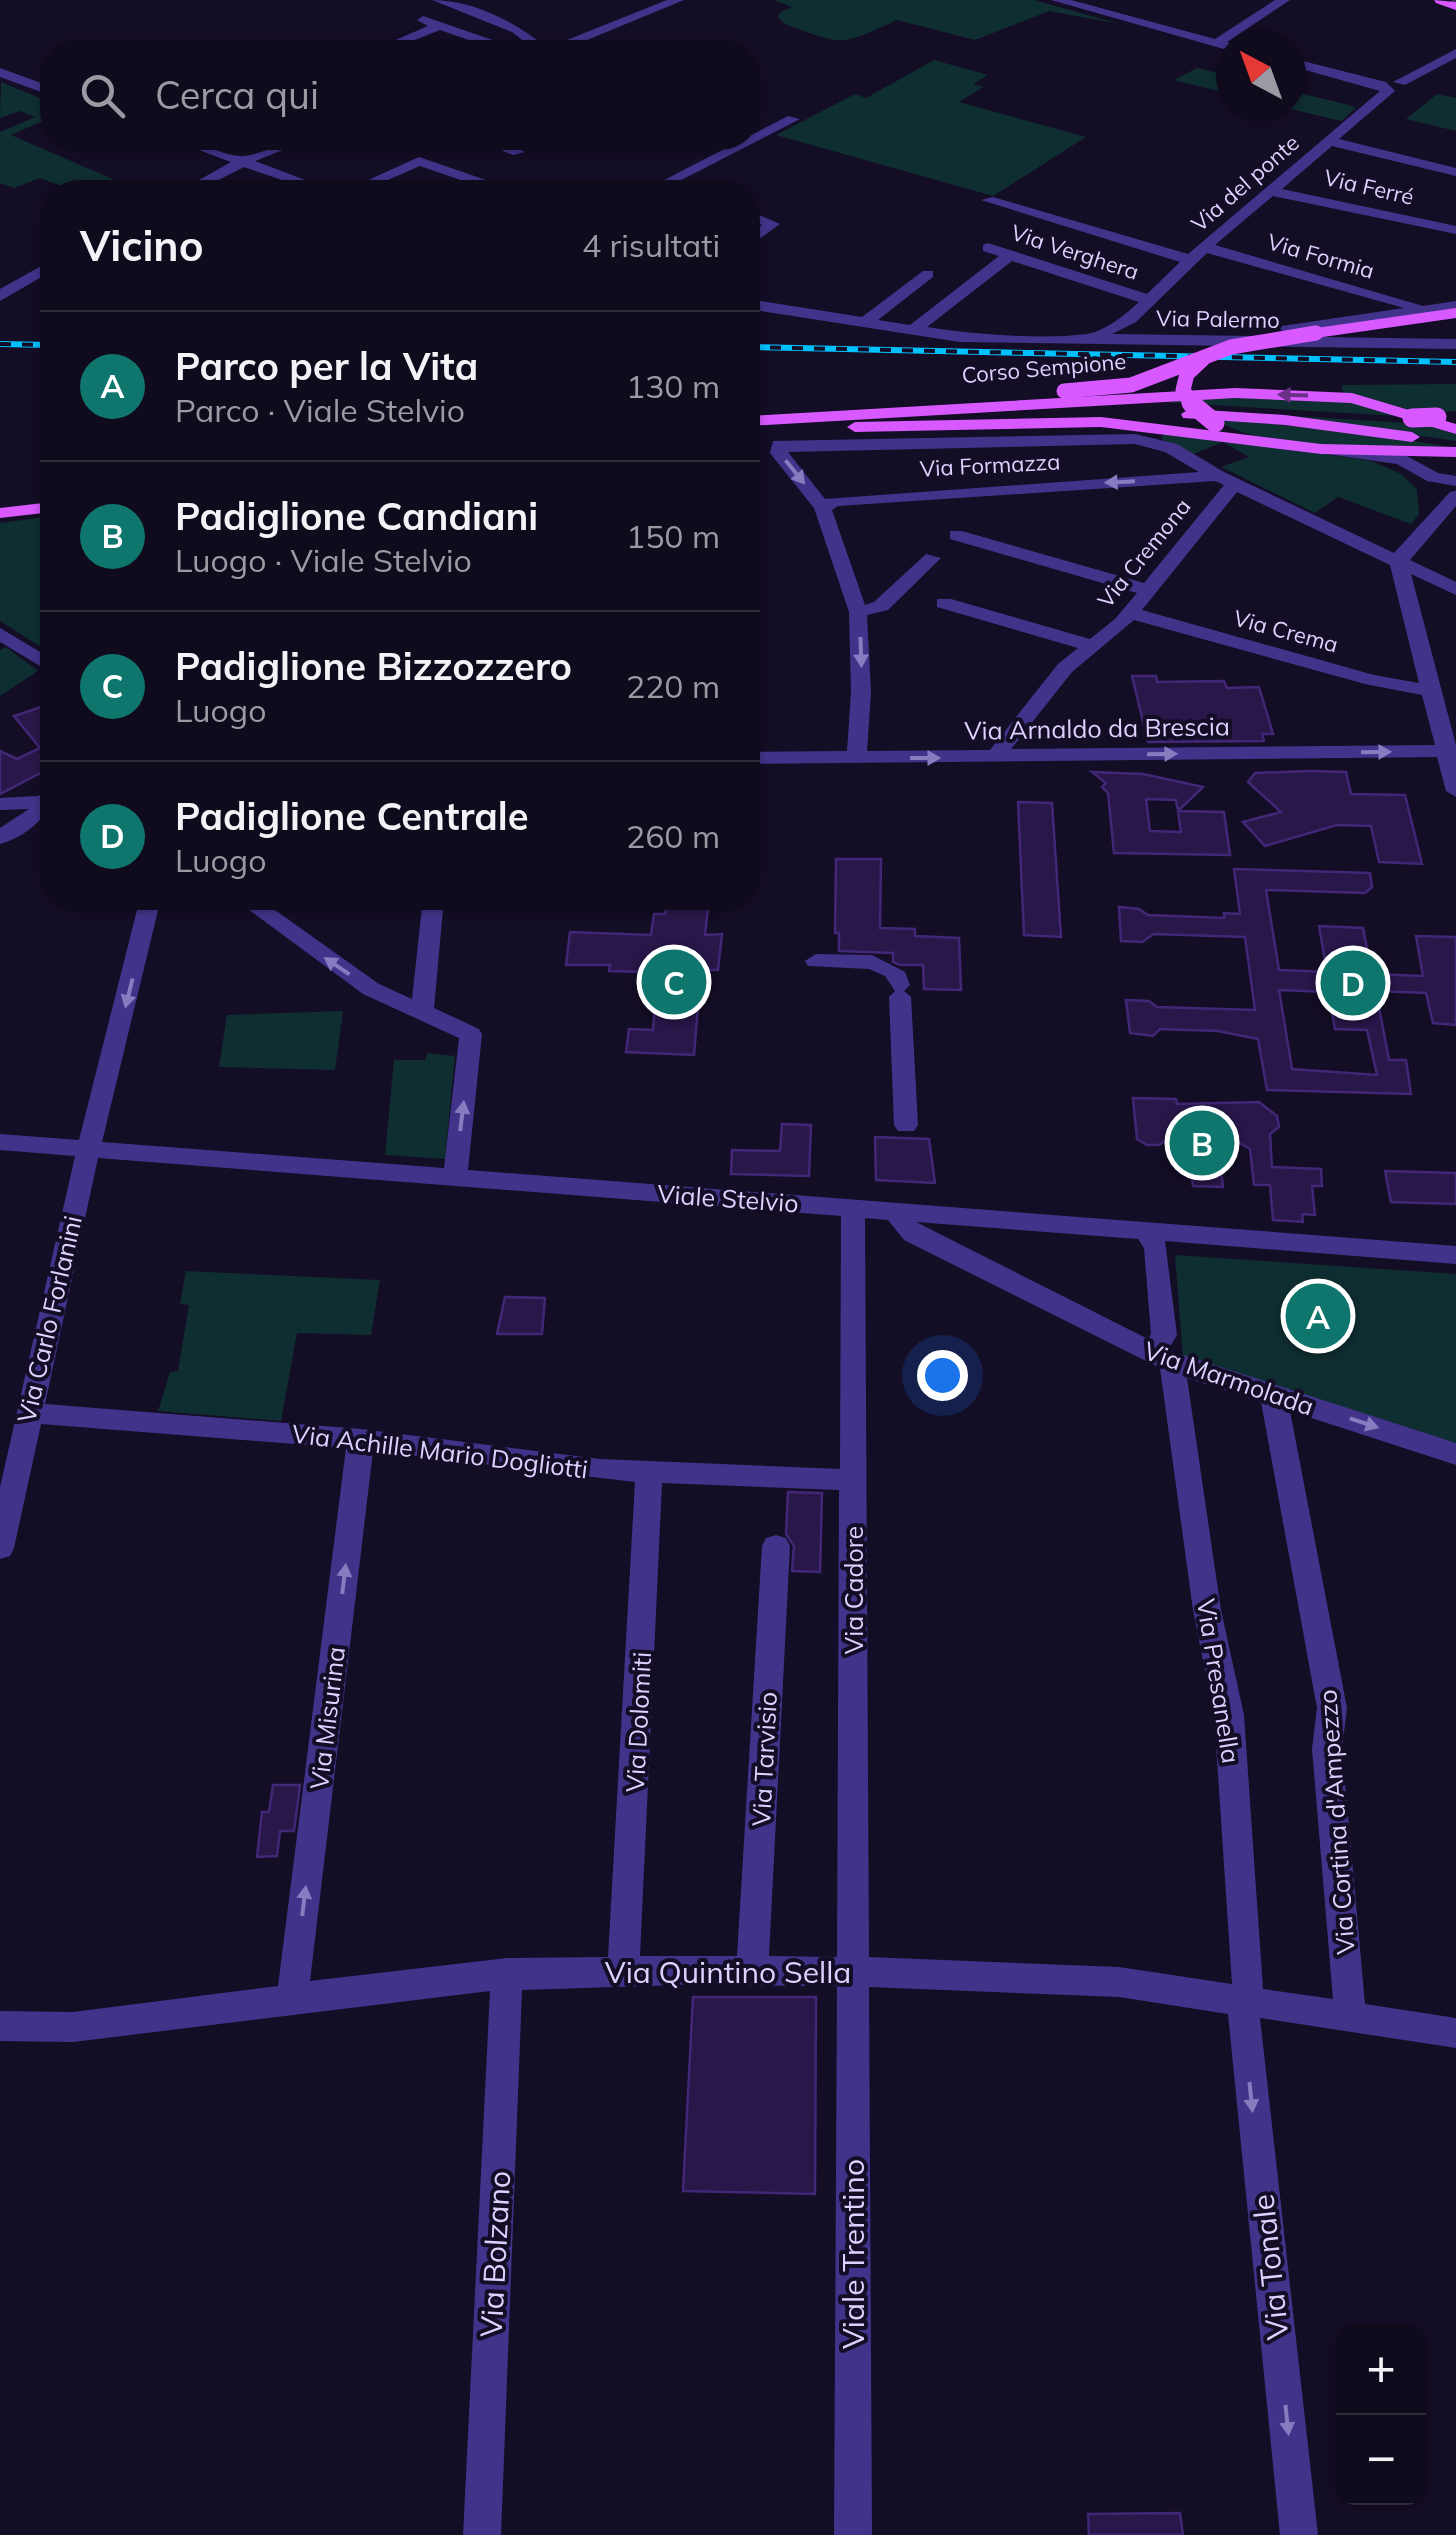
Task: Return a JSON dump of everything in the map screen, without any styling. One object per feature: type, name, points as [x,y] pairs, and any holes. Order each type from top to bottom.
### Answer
[{"type":"main road","points":[[1440,0],[1456,6]]},
{"type":"main road","name":"Corso Sempione","points":[[760,422],[1131,385],[1215,348],[1456,309]]},
{"type":"main road","points":[[1215,348],[1187,374],[1184,390],[1192,407],[1215,423],[1287,445]]},
{"type":"main road","points":[[760,423],[1235,393],[1352,398],[1456,430]]},
{"type":"main road","name":"Corso Sempione","points":[[760,423],[1054,412],[1145,404],[1412,418],[1456,416]]},
{"type":"main road","points":[[1054,412],[1150,412],[1285,420],[1456,449]]},
{"type":"main road","points":[[760,423],[1100,422],[1333,450],[1456,449]]},
{"type":"main road","points":[[0,514],[40,509]]},
{"type":"street","points":[[438,0],[512,27],[530,40]]},
{"type":"street","points":[[576,40],[678,0]]},
{"type":"street","points":[[1057,0],[1216,43]]},
{"type":"street","points":[[1245,30],[1284,0]]},
{"type":"street","points":[[423,20],[479,40]]},
{"type":"street","points":[[404,40],[439,26]]},
{"type":"street","points":[[1400,82],[1456,53]]},
{"type":"street","name":"Via del ponte","points":[[1077,339],[1106,333],[1130,319],[1204,247],[1387,89],[1306,66]]},
{"type":"street","points":[[0,72],[40,87]]},
{"type":"street","points":[[760,136],[793,119]]},
{"type":"street","points":[[1328,141],[1456,172]]},
{"type":"street","points":[[208,150],[295,180]]},
{"type":"street","points":[[209,180],[274,150]]},
{"type":"street","points":[[512,150],[518,152]]},
{"type":"street","points":[[673,180],[732,150]]},
{"type":"street","points":[[376,180],[418,161],[473,180]]},
{"type":"street","name":"Via Ferré","points":[[1272,191],[1456,230]]},
{"type":"street","name":"Via del ponte","points":[[988,200],[1191,260]]},
{"type":"street","points":[[760,219],[773,224],[760,233]]},
{"type":"street","name":"Via Formia","points":[[1204,247],[1425,310]]},
{"type":"street","name":"Via Verghera","points":[[988,248],[1149,300]]},
{"type":"street","points":[[912,331],[1010,255]]},
{"type":"street","points":[[0,296],[40,272]]},
{"type":"street","points":[[864,323],[928,274]]},
{"type":"street","name":"Via Palermo","points":[[760,306],[978,338],[1122,340],[1215,348],[1456,344]]},
{"type":"street","points":[[1215,348],[1425,310],[1456,309]]},
{"type":"street","name":"Via del ponte","points":[[1122,340],[1130,319]]},
{"type":"street","points":[[856,758],[862,684],[858,612],[824,508],[779,453],[779,446],[1134,438],[1172,448],[1226,480]]},
{"type":"street","points":[[1333,450],[1401,460],[1433,477],[1456,481]]},
{"type":"street","points":[[1370,456],[1411,475],[1428,497],[1418,535]]},
{"type":"street","name":"Via Formazza","points":[[824,508],[845,499],[1226,480],[1456,589]]},
{"type":"street","name":"Via Cremona","points":[[994,758],[1064,668],[1130,613],[1226,480]]},
{"type":"street","points":[[1456,496],[1418,535],[1399,564],[1431,691],[1451,752],[1456,790]]},
{"type":"street","points":[[956,535],[1147,590]]},
{"type":"street","points":[[858,612],[881,606],[932,558]]},
{"type":"street","points":[[944,603],[1092,646]]},
{"type":"street","name":"Via Crema","points":[[1130,613],[1372,680],[1431,691]]},
{"type":"street","points":[[0,634],[40,659]]},
{"type":"street","points":[[1009,737],[1031,758]]},
{"type":"street","name":"Via Arnaldo da Brescia","points":[[760,758],[1451,752]]},
{"type":"street","points":[[0,804],[40,802]]},
{"type":"street","points":[[0,838],[40,812]]},
{"type":"street","name":"Via Carlo Forlanini","points":[[0,1548],[88,1149],[147,910]]},
{"type":"street","points":[[261,910],[371,989],[467,1030],[472,1038],[455,1177]]},
{"type":"street","points":[[422,1012],[433,910]]},
{"type":"street","points":[[816,961],[880,964],[894,972],[900,991],[906,1124]]},
{"type":"street","name":"Viale Stelvio","points":[[0,1142],[1456,1254]]},
{"type":"street","name":"Via Cadore","points":[[853,1208],[853,1973]]},
{"type":"street","name":"Via Marmolada","points":[[899,1211],[901,1222],[913,1234],[1162,1359],[1456,1454]]},
{"type":"street","points":[[944,1215],[944,1238],[958,1254]]},
{"type":"street","name":"Via Presanella","points":[[1145,1230],[1156,1247],[1164,1335],[1162,1359],[1229,1715],[1250,1977],[1246,2000]]},
{"type":"street","name":"Via Cortina d'Ampezzo","points":[[1273,1393],[1332,1708],[1327,1748],[1350,2015]]},
{"type":"street","name":"Via Achille Mario Dogliotti","points":[[28,1412],[362,1438],[649,1472],[853,1480]]},
{"type":"street","name":"Via Misurina","points":[[292,1998],[362,1438]]},
{"type":"street","name":"Via Dolomiti","points":[[623,1970],[649,1472]]},
{"type":"street","name":"Via Tarvisio","points":[[752,1972],[776,1546]]},
{"type":"street","name":"Via Quintino Sella","points":[[0,2026],[73,2027],[507,1973],[623,1970],[1118,1982],[1456,2033]]},
{"type":"street","name":"Via Bolzano","points":[[482,2535],[507,1973]]},
{"type":"street","name":"Viale Trentino","points":[[853,1973],[854,2535]]},
{"type":"street","name":"Via Tonale","points":[[1246,2000],[1243,2022],[1299,2535]]},
{"type":"green space","points":[[774,0],[1034,0],[1120,24],[1049,11],[975,40],[897,20],[843,40],[820,37],[785,24],[778,17],[780,12],[792,7]]},
{"type":"green space","points":[[934,60],[988,75],[973,84],[983,87],[959,102],[1086,137],[993,196],[776,135],[855,94],[866,98]]},
{"type":"green space","points":[[1197,68],[1216,72],[1216,90],[1174,80]]},
{"type":"green space","points":[[1,82],[40,98],[40,122],[11,135],[115,180],[40,178],[14,188],[0,183],[0,132],[35,117],[20,111],[0,118]]},
{"type":"green space","points":[[1437,94],[1456,98],[1456,131],[1406,119]]},
{"type":"green space","points":[[1306,95],[1356,108],[1341,121],[1306,113]]},
{"type":"green space","points":[[1456,384],[1456,411],[1428,414],[1344,393],[1341,385]]},
{"type":"green space","points":[[1234,397],[1358,403],[1397,416],[1144,401]]},
{"type":"green space","points":[[1276,415],[1424,424],[1456,434],[1456,441]]},
{"type":"green space","points":[[1212,418],[1376,435],[1456,448],[1299,445],[1239,431]]},
{"type":"green space","points":[[1166,431],[1372,461],[1401,474],[1417,489],[1419,514],[1411,524],[1338,497],[1315,513],[1221,467],[1249,457],[1223,442],[1194,454],[1161,439]]},
{"type":"green space","points":[[40,518],[40,646],[0,621],[0,523]]},
{"type":"green space","points":[[6,647],[38,671],[0,696],[0,650]]},
{"type":"green space","points":[[343,1011],[335,1070],[219,1067],[227,1015]]},
{"type":"green space","points":[[427,1053],[455,1056],[445,1159],[385,1155],[394,1060],[425,1060]]},
{"type":"green space","points":[[1175,1255],[1456,1274],[1456,1450],[1183,1358]]},
{"type":"green space","points":[[186,1271],[380,1280],[371,1335],[297,1333],[281,1421],[158,1411],[170,1372],[178,1371],[189,1305],[180,1304]]},
{"type":"building","points":[[1132,676],[1156,676],[1157,682],[1224,681],[1227,688],[1259,687],[1273,734],[1262,734],[1264,741],[1148,742]]},
{"type":"building","points":[[40,707],[40,748],[14,716]]},
{"type":"building","points":[[40,748],[40,773],[0,794],[0,751],[17,759]]},
{"type":"building","points":[[1092,772],[1143,774],[1203,787],[1178,811],[1224,812],[1230,855],[1114,853],[1108,793],[1102,787],[1106,783]],"holes":[[[1146,799],[1176,800],[1181,832],[1150,831]]]},
{"type":"building","points":[[1346,772],[1351,794],[1405,795],[1422,864],[1379,862],[1371,826],[1337,825],[1265,846],[1243,822],[1281,812],[1248,782],[1255,773]]},
{"type":"building","points":[[1018,802],[1052,803],[1061,937],[1024,935]]},
{"type":"building","points":[[836,859],[881,859],[880,928],[915,929],[915,936],[959,938],[961,990],[924,989],[923,965],[900,965],[893,962],[893,953],[839,951],[839,933],[835,933]]},
{"type":"building","points":[[1234,869],[1370,873],[1372,887],[1365,893],[1266,890],[1279,970],[1327,972],[1319,926],[1363,928],[1372,974],[1423,976],[1416,936],[1456,937],[1456,1025],[1433,1023],[1426,993],[1376,991],[1389,1060],[1406,1060],[1411,1094],[1267,1090],[1258,1039],[1218,1031],[1160,1029],[1153,1036],[1130,1033],[1126,1000],[1149,1001],[1157,1007],[1255,1010],[1245,937],[1154,934],[1142,942],[1121,941],[1119,907],[1139,909],[1148,915],[1224,918],[1224,913],[1240,914]],"holes":[[[1279,990],[1328,992],[1335,1029],[1367,1030],[1377,1075],[1292,1069]]]},
{"type":"building","points":[[666,910],[708,910],[705,935],[722,934],[718,970],[701,970],[694,1055],[626,1052],[629,1029],[653,1030],[656,993],[646,993],[649,972],[609,971],[610,965],[566,965],[570,932],[651,935],[654,914],[665,914]]},
{"type":"building","points":[[1133,1098],[1176,1099],[1177,1104],[1259,1102],[1277,1116],[1279,1127],[1270,1134],[1272,1167],[1321,1169],[1322,1186],[1312,1186],[1315,1215],[1302,1214],[1303,1222],[1273,1220],[1270,1185],[1254,1185],[1250,1149],[1216,1130],[1223,1187],[1193,1186],[1185,1126],[1159,1145],[1147,1145],[1137,1139]]},
{"type":"building","points":[[782,1124],[811,1125],[809,1176],[731,1174],[732,1150],[780,1151]]},
{"type":"building","points":[[875,1137],[929,1139],[935,1183],[876,1180]]},
{"type":"building","points":[[1385,1171],[1456,1173],[1456,1204],[1391,1202]]},
{"type":"building","points":[[505,1297],[545,1298],[542,1334],[497,1334]]},
{"type":"building","points":[[788,1492],[822,1493],[820,1572],[792,1571],[794,1546],[786,1534]]},
{"type":"building","points":[[273,1785],[300,1785],[294,1831],[280,1831],[277,1856],[257,1857],[262,1812],[269,1812]]},
{"type":"building","points":[[693,1997],[816,1997],[815,2194],[683,2191]]},
{"type":"building","points":[[1180,2513],[1183,2535],[1089,2535],[1088,2514]]},
{"type":"tunnel","points":[[1452,0],[1456,2]]},
{"type":"railway","points":[[0,344],[40,345]]},
{"type":"railway","points":[[760,347],[1456,362]]},
{"type":"place","name":"Padiglione Bizzozzero","points":[[674,982]]},
{"type":"place","name":"Padiglione Centrale","points":[[1353,983]]},
{"type":"place","name":"Padiglione Candiani","points":[[1202,1143]]},
{"type":"place","name":"Parco per la Vita","points":[[1318,1316]]}]
